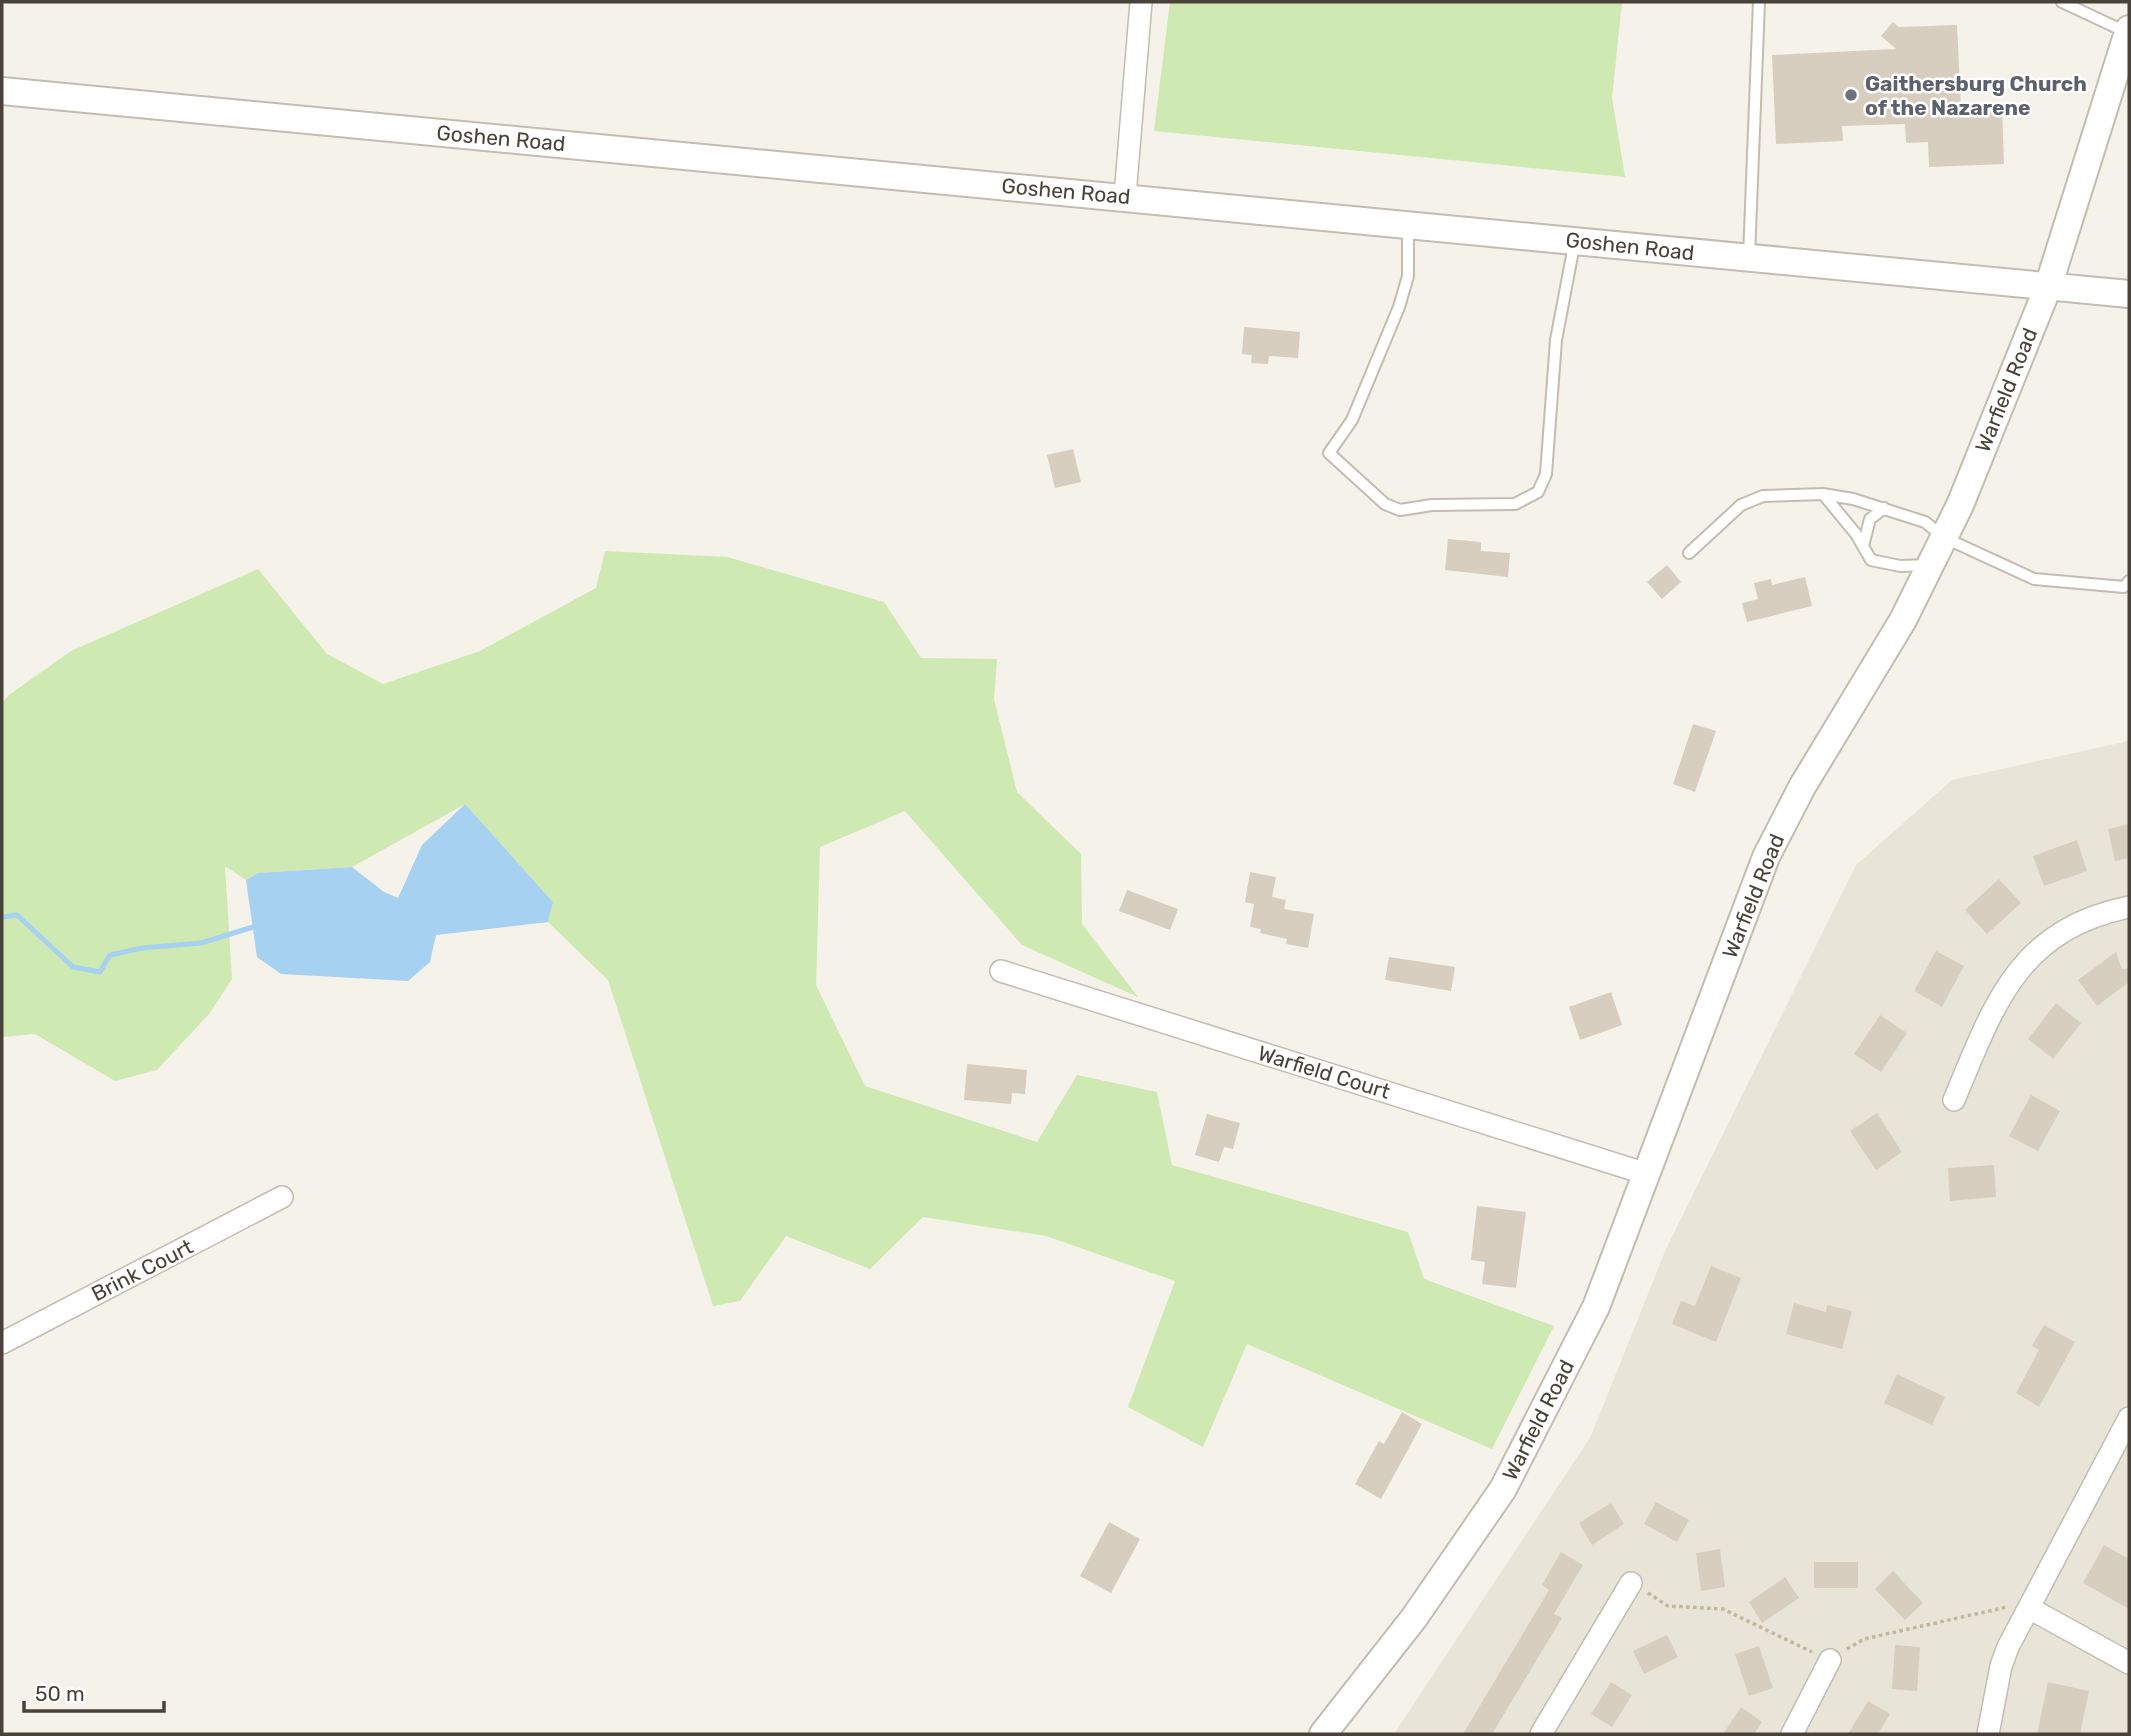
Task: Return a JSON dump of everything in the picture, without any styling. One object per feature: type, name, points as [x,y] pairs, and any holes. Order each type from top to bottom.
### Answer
[{"type":"street","points":[[1125,196],[1141,2]]},
{"type":"street","name":"Warfield Road","points":[[1323,1734],[1414,1618],[1503,1489],[1596,1307],[1766,857],[1802,787],[1903,620],[1945,538],[2048,287],[2128,31]]},
{"type":"street","name":"Goshen Road","points":[[2,91],[1125,196],[2129,294]]},
{"type":"street","points":[[1954,1100],[1991,1012],[2013,978],[2041,946],[2066,928],[2098,913],[2129,907]]},
{"type":"street","name":"Warfield Court","points":[[1001,971],[1647,1174]]},
{"type":"street","name":"Brink Court","points":[[2,1343],[282,1197]]},
{"type":"street","points":[[1988,1734],[2001,1666],[2029,1605],[2129,1418]]},
{"type":"street","points":[[1541,1734],[1631,1583]]},
{"type":"street","points":[[2029,1605],[2129,1662]]},
{"type":"street","points":[[1792,1734],[1830,1660]]},
{"type":"lane","points":[[1749,257],[1759,2]]},
{"type":"lane","points":[[2062,2],[2128,31]]},
{"type":"lane","points":[[1408,224],[1408,276],[1399,307],[1352,419],[1329,453],[1385,504],[1399,510],[1432,505],[1515,504],[1538,492],[1546,474],[1556,340],[1575,240]]},
{"type":"lane","points":[[1689,553],[1741,505],[1763,496],[1823,494],[1884,508],[1925,522],[1945,538],[2034,579],[2124,587],[2129,581]]},
{"type":"lane","points":[[1823,494],[1856,534],[1871,560],[1899,566],[1931,565]]},
{"type":"lane","points":[[1863,546],[1870,519],[1884,508]]},
{"type":"path","points":[[1631,1583],[1668,1606],[1723,1609],[1830,1660],[1864,1639],[2029,1605]]},
{"type":"shaded area","points":[[2129,741],[2129,1734],[1394,1734],[1591,1436],[1666,1249],[1856,865],[1952,780]]},
{"type":"green space","points":[[1170,2],[1622,2],[1612,98],[1625,177],[1154,131]]},
{"type":"green space","points":[[605,551],[727,557],[884,602],[921,658],[997,659],[994,699],[1017,792],[1081,854],[1082,924],[1138,997],[1022,945],[905,811],[820,847],[816,985],[865,1086],[1037,1142],[1077,1075],[1157,1092],[1172,1165],[1408,1232],[1424,1279],[1554,1326],[1492,1449],[1247,1344],[1203,1447],[1128,1407],[1175,1281],[1046,1236],[923,1217],[870,1269],[786,1236],[740,1301],[713,1306],[608,980],[548,922],[553,902],[465,804],[352,867],[258,873],[246,880],[225,866],[232,979],[209,1014],[157,1070],[115,1081],[35,1034],[2,1037],[2,703],[9,695],[71,651],[258,569],[327,654],[383,684],[480,651],[596,588]]},
{"type":"water","points":[[465,804],[553,902],[548,922],[436,935],[430,962],[408,981],[281,974],[257,957],[246,880],[258,873],[352,867],[384,892],[398,898],[422,845]]},
{"type":"building","name":"Gaithersburg Church of the Nazarene","points":[[1893,22],[1899,27],[1957,25],[1961,108],[2002,106],[2004,164],[1929,167],[1928,142],[1906,143],[1905,124],[1842,126],[1843,141],[1776,144],[1772,55],[1896,49],[1881,36]]},
{"type":"building","points":[[1244,327],[1300,332],[1298,358],[1269,356],[1268,364],[1251,363],[1252,355],[1242,354]]},
{"type":"building","points":[[1073,449],[1081,482],[1055,488],[1047,455]]},
{"type":"building","points":[[1448,539],[1481,542],[1481,551],[1510,553],[1508,577],[1445,570]]},
{"type":"building","points":[[1667,565],[1681,582],[1662,599],[1647,582]]},
{"type":"building","points":[[1805,577],[1812,606],[1747,622],[1742,603],[1758,599],[1754,583],[1771,579],[1772,585]]},
{"type":"building","points":[[1693,724],[1716,731],[1695,792],[1673,784]]},
{"type":"building","points":[[2129,824],[2129,858],[2115,861],[2108,829]]},
{"type":"building","points":[[2077,840],[2087,871],[2044,886],[2033,856]]},
{"type":"building","points":[[1250,872],[1276,877],[1272,897],[1286,900],[1284,909],[1314,914],[1308,948],[1286,944],[1287,939],[1260,933],[1261,929],[1250,927],[1254,904],[1245,902]]},
{"type":"building","points":[[1999,879],[2021,903],[1987,934],[1965,910]]},
{"type":"building","points":[[1127,890],[1178,909],[1170,930],[1119,911]]},
{"type":"building","points":[[1936,951],[1964,966],[1942,1007],[1914,991]]},
{"type":"building","points":[[2116,952],[2122,969],[2129,968],[2129,982],[2097,1006],[2078,980]]},
{"type":"building","points":[[1389,957],[1455,967],[1451,991],[1385,980]]},
{"type":"building","points":[[1611,992],[1622,1025],[1580,1040],[1569,1007]]},
{"type":"building","points":[[2056,1003],[2081,1023],[2053,1059],[2028,1039]]},
{"type":"building","points":[[1880,1015],[1907,1033],[1881,1072],[1854,1054]]},
{"type":"building","points":[[967,1064],[1027,1070],[1025,1094],[1012,1093],[1011,1104],[964,1100]]},
{"type":"building","points":[[2031,1095],[2060,1111],[2038,1151],[2009,1136]]},
{"type":"building","points":[[1877,1113],[1902,1152],[1876,1170],[1850,1131]]},
{"type":"building","points":[[1207,1114],[1240,1123],[1233,1149],[1224,1147],[1219,1162],[1195,1155]]},
{"type":"building","points":[[1994,1165],[1996,1197],[1950,1201],[1948,1168]]},
{"type":"building","points":[[1477,1206],[1526,1212],[1516,1288],[1482,1284],[1485,1262],[1471,1260]]},
{"type":"building","points":[[1711,1266],[1741,1278],[1716,1342],[1672,1324],[1681,1301],[1695,1306]]},
{"type":"building","points":[[1794,1303],[1826,1312],[1827,1305],[1852,1311],[1842,1349],[1786,1334]]},
{"type":"building","points":[[2044,1325],[2075,1342],[2039,1407],[2016,1393],[2039,1350],[2032,1346]]},
{"type":"building","points":[[1897,1374],[1945,1397],[1932,1425],[1884,1403]]},
{"type":"building","points":[[1402,1412],[1422,1424],[1381,1499],[1355,1484],[1379,1441],[1384,1444]]},
{"type":"building","points":[[1656,1502],[1689,1520],[1677,1542],[1644,1524]]},
{"type":"building","points":[[1611,1503],[1624,1524],[1592,1545],[1579,1523]]},
{"type":"building","points":[[1109,1522],[1140,1539],[1111,1593],[1080,1576]]},
{"type":"building","points":[[2104,1545],[2129,1559],[2129,1609],[2083,1583]]},
{"type":"building","points":[[1720,1549],[1725,1587],[1701,1591],[1696,1553]]},
{"type":"building","points":[[1561,1552],[1583,1565],[1554,1614],[1562,1618],[1492,1734],[1463,1734],[1549,1590],[1542,1585]]},
{"type":"building","points":[[1814,1562],[1858,1562],[1858,1588],[1814,1588]]},
{"type":"building","points":[[1893,1571],[1923,1603],[1905,1620],[1875,1589]]},
{"type":"building","points":[[1785,1577],[1799,1598],[1762,1623],[1749,1602]]},
{"type":"building","points":[[1667,1635],[1678,1657],[1644,1674],[1633,1651]]},
{"type":"building","points":[[1895,1645],[1920,1647],[1917,1691],[1892,1689]]},
{"type":"building","points":[[1759,1646],[1773,1688],[1749,1696],[1735,1654]]},
{"type":"building","points":[[1611,1682],[1632,1695],[1612,1727],[1591,1714]]},
{"type":"building","points":[[2048,1682],[2089,1691],[2080,1734],[2037,1734]]},
{"type":"building","points":[[1868,1701],[1890,1714],[1878,1734],[1848,1734]]},
{"type":"building","points":[[1741,1707],[1762,1722],[1754,1734],[1723,1734]]},
{"type":"waterway","points":[[2,917],[17,915],[73,967],[100,972],[110,955],[142,948],[201,943],[253,927]]},
{"type":"place","name":"Gaithersburg Church of the Nazarene","points":[[1851,95]]}]
